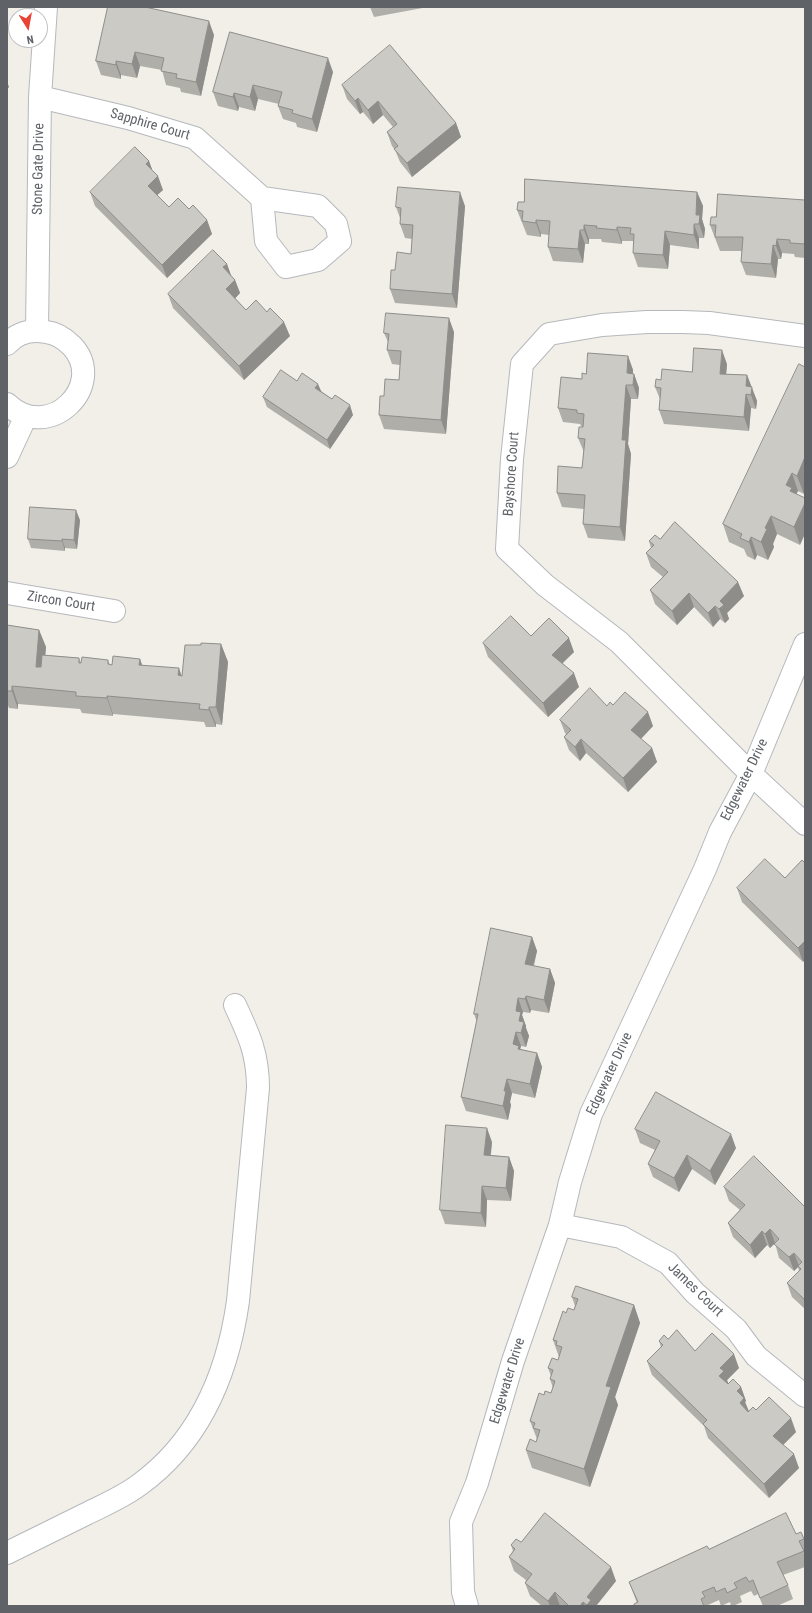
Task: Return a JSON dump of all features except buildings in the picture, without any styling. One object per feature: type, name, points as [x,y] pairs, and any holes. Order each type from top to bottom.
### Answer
[{"type":"street","name":"Stone Gate Drive","points":[[37,330],[40,97],[46,7]]},
{"type":"street","name":"Sapphire Court","points":[[40,97],[128,118],[195,138],[262,198]]},
{"type":"street","name":"Bayshore Court","points":[[751,774],[619,642],[545,585],[507,549],[512,459],[522,364],[549,334],[602,325],[648,322],[709,323],[805,336]]},
{"type":"street","points":[[7,344],[23,333],[37,330],[52,332],[65,340],[76,350],[82,365],[82,380],[78,394],[69,406],[56,415],[41,418],[26,416],[14,410],[7,404]]},
{"type":"street","points":[[7,457],[26,416]]},
{"type":"street","name":"Zircon Court","points":[[7,593],[114,611]]},
{"type":"street","name":"Edgewater Drive","points":[[467,1606],[462,1584],[461,1522],[477,1483],[513,1361],[560,1225],[570,1182],[591,1114],[705,869],[720,832],[751,774],[805,644]]},
{"type":"street","points":[[751,774],[805,824]]},
{"type":"street","points":[[7,1553],[111,1502],[139,1485],[162,1466],[193,1428],[206,1406],[222,1372],[233,1333],[237,1307],[258,1088],[258,1070],[253,1044],[235,1005]]},
{"type":"street","name":"James Court","points":[[560,1225],[621,1238],[668,1263],[696,1293],[736,1330],[756,1356],[805,1396]]}]
